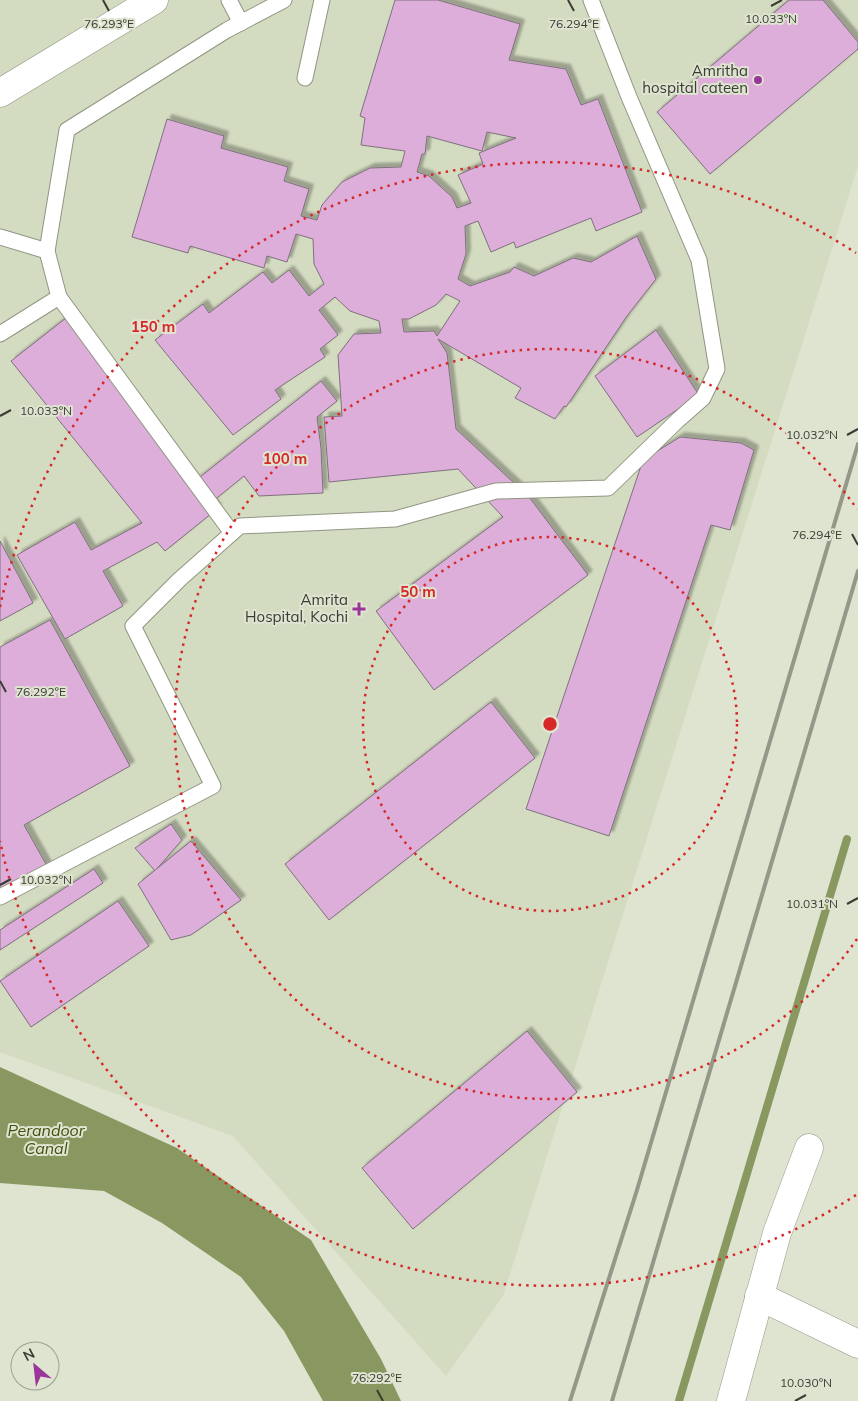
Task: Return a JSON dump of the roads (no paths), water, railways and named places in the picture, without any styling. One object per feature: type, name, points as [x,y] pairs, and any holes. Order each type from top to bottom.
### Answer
[{"type":"street","points":[[0,93],[154,0]]},
{"type":"street","points":[[731,1401],[777,1233],[809,1148]]},
{"type":"street","points":[[759,1296],[858,1344]]},
{"type":"lane","points":[[229,0],[241,23]]},
{"type":"lane","points":[[232,533],[59,296],[47,251],[67,130],[175,62],[284,0]]},
{"type":"lane","points":[[305,78],[322,0]]},
{"type":"lane","points":[[0,897],[213,786],[133,626],[180,579],[240,526],[395,519],[496,491],[608,488],[703,398],[717,369],[699,260],[628,97],[591,0]]},
{"type":"lane","points":[[0,238],[47,251]]},
{"type":"lane","points":[[0,334],[59,296]]},
{"type":"water","name":"Perandoor Canal","points":[[0,1067],[177,1148],[311,1240],[381,1359],[401,1401],[323,1401],[284,1331],[241,1277],[162,1223],[104,1191],[0,1183]]},
{"type":"waterway","points":[[679,1401],[847,839]]},
{"type":"railway","points":[[570,1401],[637,1190],[858,444]]},
{"type":"railway","points":[[612,1401],[858,571]]},
{"type":"place","name":"Amritha hospital cateen","points":[[758,80]]},
{"type":"place","name":"Amrita Hospital, Kochi","points":[[359,609]]}]
